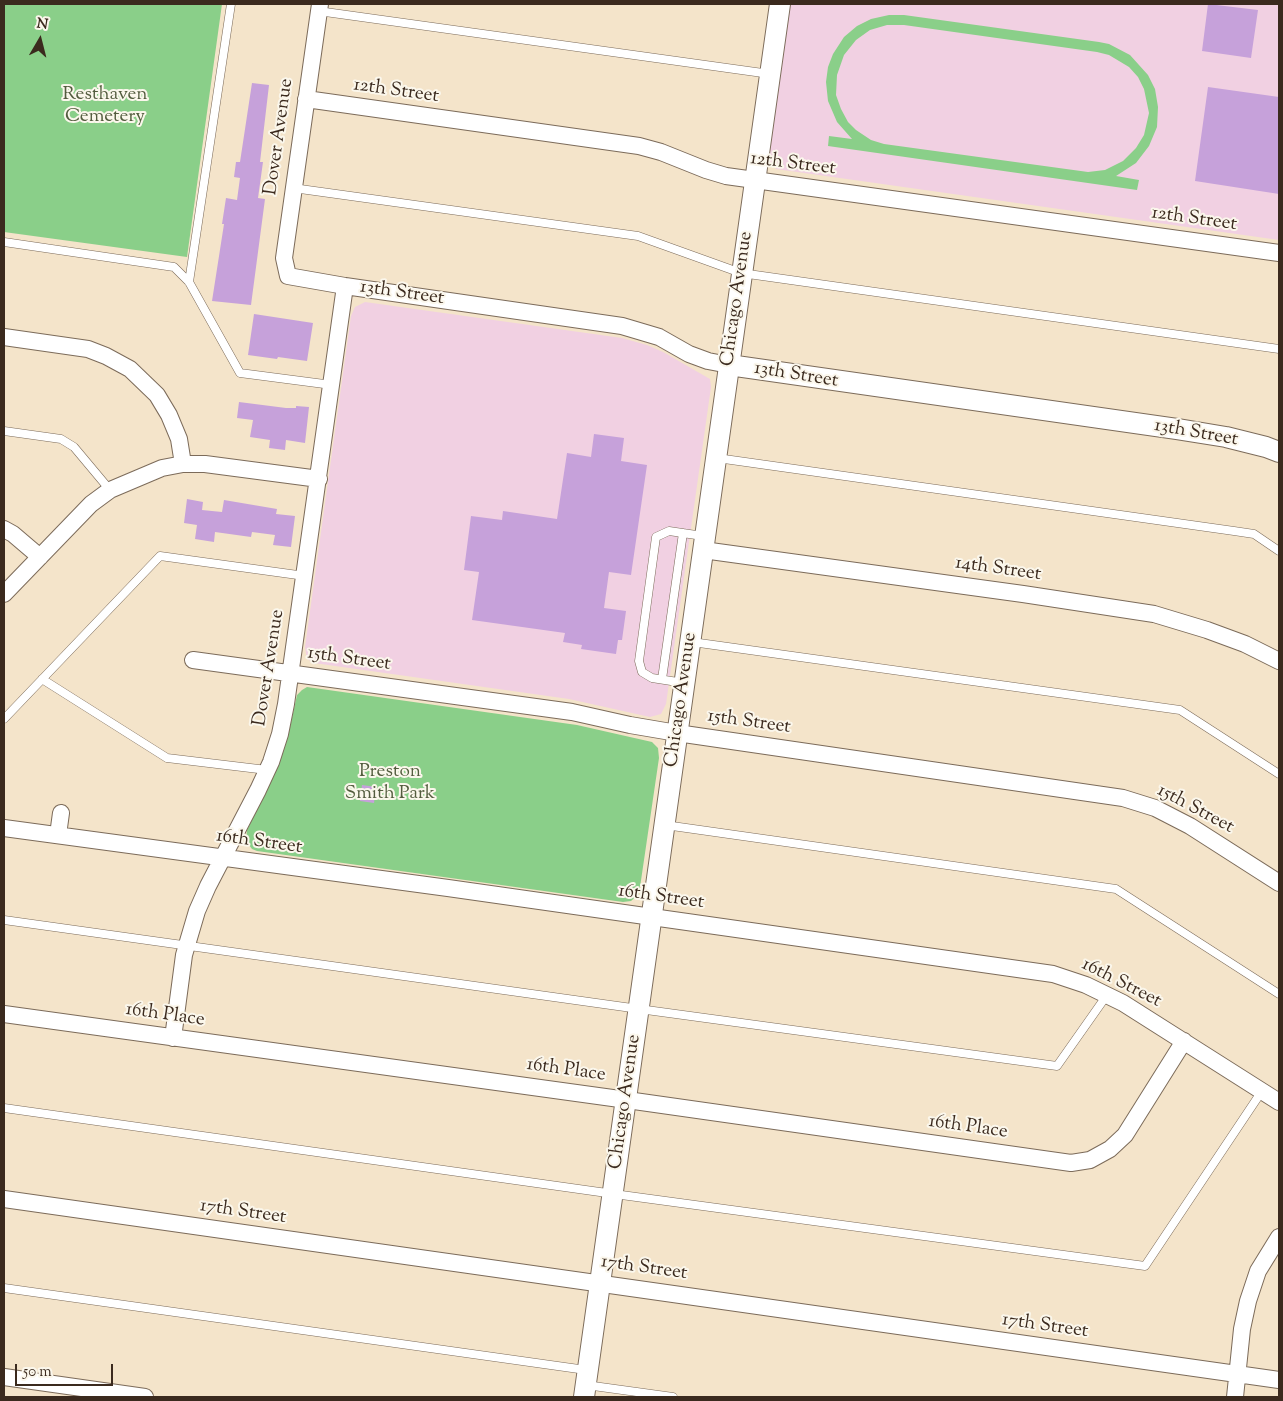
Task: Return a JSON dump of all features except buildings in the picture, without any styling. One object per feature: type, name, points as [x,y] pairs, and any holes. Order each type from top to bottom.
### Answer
[{"type":"street","name":"Chicago Avenue","points":[[586,1384],[780,4]]},
{"type":"street","name":"Dover Avenue","points":[[288,276],[284,258],[319,8]]},
{"type":"street","name":"12th Street","points":[[306,100],[639,146],[726,176],[1279,253]]},
{"type":"street","name":"13th Street","points":[[288,276],[622,326],[659,337],[699,358],[729,365],[1177,429],[1226,437],[1279,452]]},
{"type":"street","name":"Dover Avenue","points":[[173,1038],[187,945],[197,911],[267,770],[280,734],[305,576],[345,286]]},
{"type":"street","points":[[4,336],[88,349],[130,368],[157,395],[170,415],[179,439],[183,464]]},
{"type":"street","points":[[4,594],[91,504],[110,490],[162,468],[183,464],[204,464],[319,479]]},
{"type":"street","points":[[4,529],[13,534],[40,557]]},
{"type":"street","name":"14th Street","points":[[704,543],[1154,614],[1245,644],[1279,661]]},
{"type":"street","name":"15th Street","points":[[193,660],[572,712],[677,733],[1124,798],[1155,808],[1190,826],[1279,883]]},
{"type":"street","points":[[58,835],[61,813]]},
{"type":"street","name":"16th Street","points":[[4,828],[1053,974],[1086,985],[1123,1003],[1279,1102]]},
{"type":"street","name":"16th Place","points":[[4,1014],[1070,1163],[1090,1160],[1110,1149],[1125,1135],[1184,1041]]},
{"type":"street","name":"17th Street","points":[[4,1199],[1279,1380]]},
{"type":"street","points":[[1235,1397],[1242,1329],[1248,1301],[1258,1271],[1279,1237]]},
{"type":"street","points":[[4,1377],[145,1397]]},
{"type":"lane","points":[[189,282],[231,4]]},
{"type":"lane","points":[[319,8],[770,74]]},
{"type":"lane","points":[[293,188],[638,236],[742,273],[1279,349]]},
{"type":"lane","points":[[4,242],[174,268],[189,282],[240,373],[332,385]]},
{"type":"lane","points":[[4,431],[61,439],[74,447],[110,490]]},
{"type":"lane","points":[[716,457],[1254,534],[1279,551]]},
{"type":"lane","points":[[684,683],[652,678],[642,672],[639,661],[656,537],[669,530],[683,533],[704,543]]},
{"type":"lane","points":[[662,679],[683,533]]},
{"type":"lane","points":[[4,719],[160,556],[305,576]]},
{"type":"lane","points":[[690,642],[1180,710],[1279,774]]},
{"type":"lane","points":[[42,679],[166,758],[267,770]]},
{"type":"lane","points":[[665,825],[1116,889],[1279,994]]},
{"type":"lane","points":[[4,920],[1057,1066],[1107,995]]},
{"type":"lane","points":[[4,1108],[614,1194],[1145,1266],[1262,1091]]},
{"type":"lane","points":[[4,1288],[673,1397]]},
{"type":"shaded area","points":[[788,4],[1279,4],[1279,240],[776,169],[767,159]]},
{"type":"shaded area","points":[[365,302],[622,338],[663,352],[710,379],[711,387],[666,704],[661,714],[650,717],[569,699],[314,663],[307,659],[305,647],[351,316],[355,307]]},
{"type":"green space","name":"Resthaven Cemetery","points":[[4,4],[222,4],[187,257],[4,232]]},
{"type":"green space","points":[[889,15],[904,15],[1099,42],[1109,44],[1130,55],[1148,75],[1155,89],[1158,107],[1157,127],[1149,146],[1136,163],[1116,176],[1139,180],[1137,190],[828,146],[829,136],[852,139],[837,122],[828,101],[826,82],[828,67],[833,54],[844,37],[857,26],[871,19]],"holes":[[[887,25],[904,25],[1109,55],[1129,67],[1138,77],[1144,89],[1149,113],[1144,135],[1136,148],[1123,161],[1105,170],[1088,172],[884,144],[871,140],[848,122],[841,109],[836,95],[837,75],[844,55],[856,40],[870,30]]]},
{"type":"green space","name":"Preston Smith Park","points":[[307,687],[577,725],[652,742],[658,748],[659,758],[639,894],[631,901],[623,902],[252,849],[246,841],[247,830],[278,766],[288,736],[297,695]]}]
